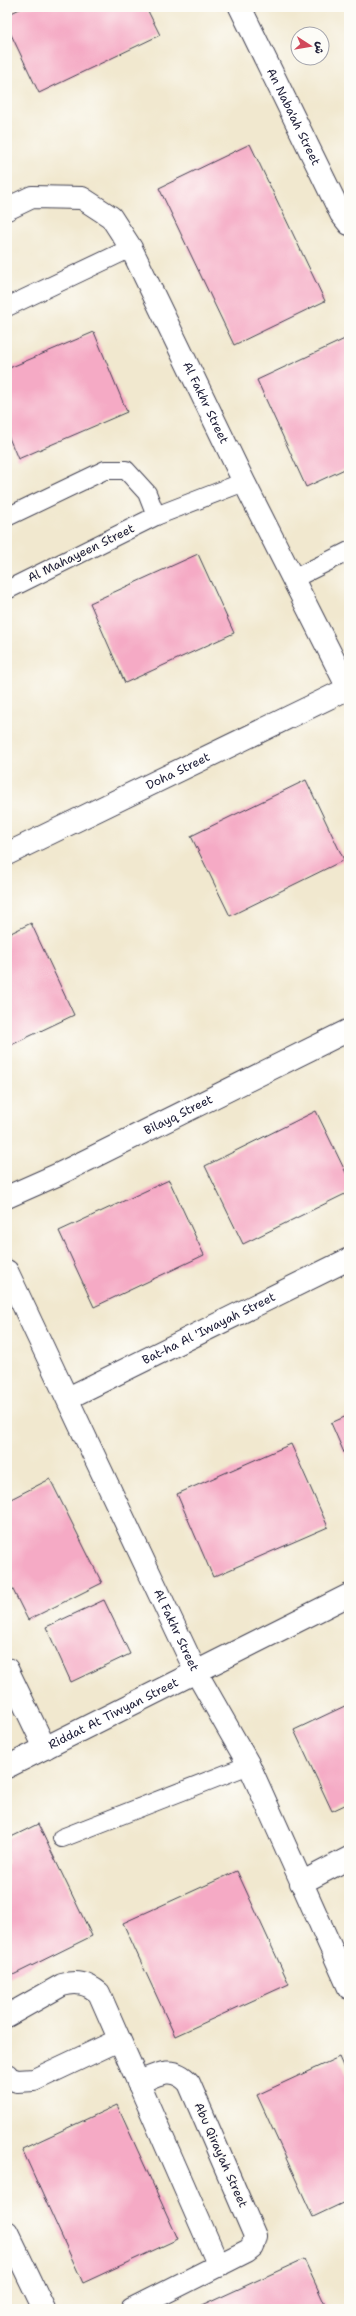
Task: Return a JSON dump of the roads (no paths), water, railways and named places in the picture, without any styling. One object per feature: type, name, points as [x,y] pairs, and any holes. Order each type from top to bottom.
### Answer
[{"type":"street","name":"An Naba'ah Street","points":[[240,7],[340,214],[349,224]]},
{"type":"street","name":"Al Fakhr Street","points":[[7,209],[32,197],[82,198],[111,217],[131,248],[244,482],[349,689]]},
{"type":"street","name":"Doha Street","points":[[7,854],[349,689]]},
{"type":"street","name":"Bilayq Street","points":[[7,1197],[58,1174],[349,1030]]},
{"type":"street","name":"Bat-ha Al 'Iwayah Street","points":[[68,1398],[349,1259]]},
{"type":"street","name":"Al Fakhr Street","points":[[7,1271],[196,1672],[249,1765],[349,1988]]},
{"type":"street","name":"Riddat At Tiwyan Street","points":[[7,1768],[349,1595]]},
{"type":"street","points":[[7,1669],[45,1748]]},
{"type":"street","points":[[301,1883],[349,1858]]},
{"type":"street","points":[[7,2016],[62,1985],[82,1983],[99,1993],[219,2266]]},
{"type":"street","points":[[7,2075],[9,2078],[17,2082],[34,2080],[119,2040]]},
{"type":"street","name":"Abu Qiray'ah Street","points":[[132,2309],[219,2266],[252,2247],[255,2241],[254,2231],[189,2083],[178,2073],[164,2071],[138,2083]]},
{"type":"street","points":[[7,2232],[44,2309]]},
{"type":"lane","points":[[7,307],[131,248]]},
{"type":"lane","points":[[7,517],[105,470],[126,470],[147,493],[156,516]]},
{"type":"lane","name":"Al Mahayeen Street","points":[[7,590],[156,516],[244,482]]},
{"type":"lane","points":[[293,579],[349,551]]},
{"type":"lane","points":[[62,1838],[249,1765]]}]
